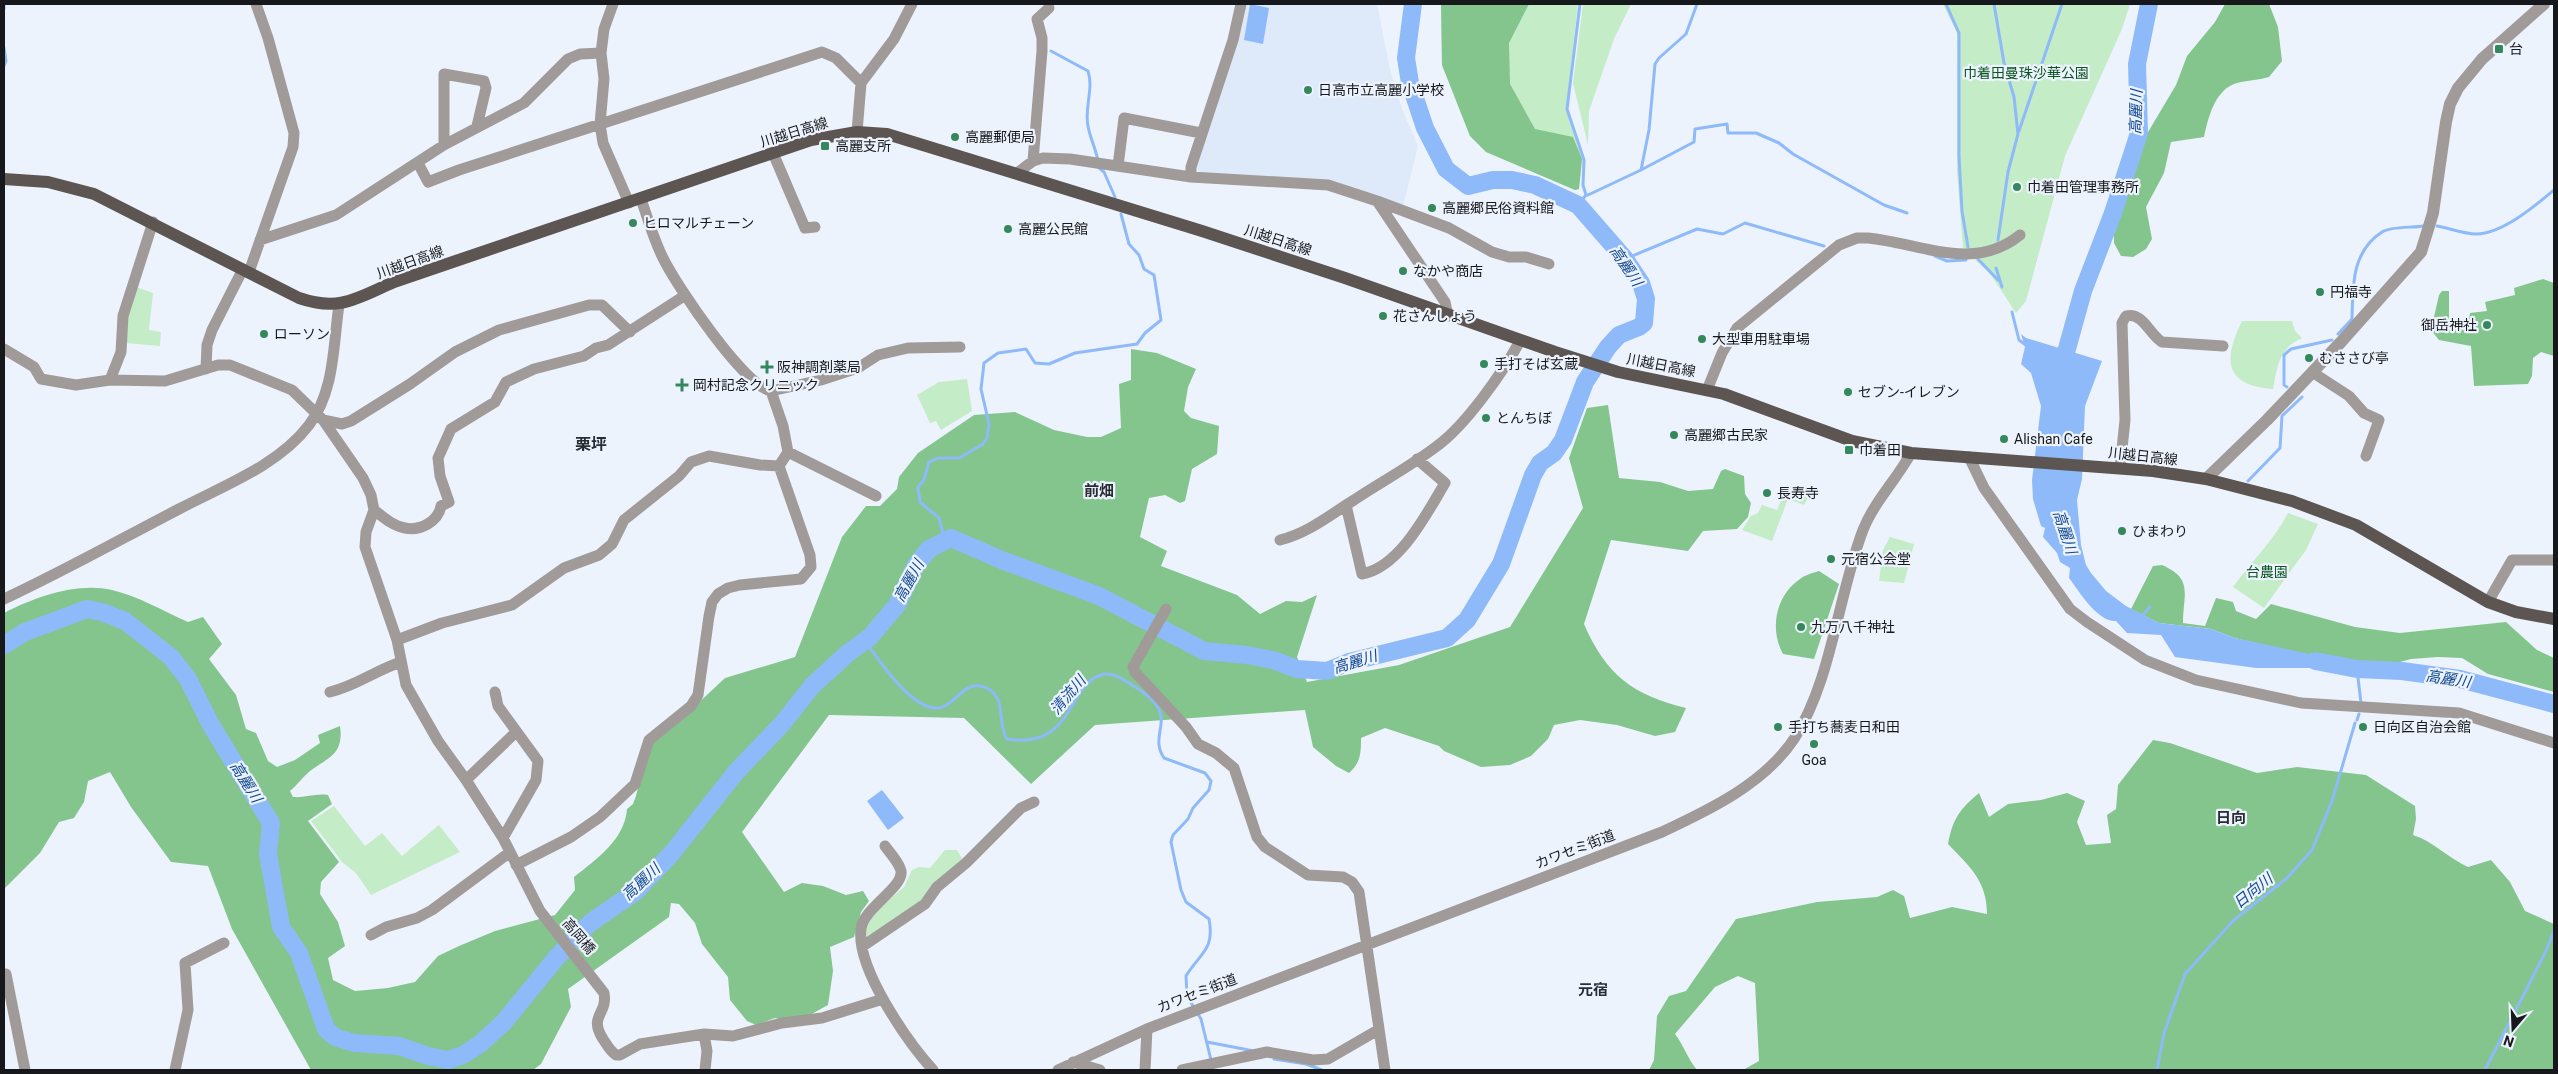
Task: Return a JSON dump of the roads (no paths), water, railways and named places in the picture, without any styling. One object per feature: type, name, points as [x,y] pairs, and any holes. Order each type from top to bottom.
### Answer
[{"type":"main road","name":"川越日高線","points":[[4,179],[48,182],[83,190],[153,222],[299,298],[325,305],[339,305],[394,282],[811,140],[857,132],[887,134],[1017,173],[1345,278],[1520,341],[1618,372],[1707,390],[1770,410],[1852,441],[1911,453],[2120,468],[2206,479],[2292,501],[2356,525],[2488,602],[2516,612],[2554,619]]},
{"type":"street","points":[[206,370],[207,345],[212,330],[246,271],[260,240],[293,147],[294,133],[268,38],[256,4]]},
{"type":"street","points":[[613,4],[604,29],[601,53],[604,79],[600,124],[603,143],[684,296],[753,382],[771,391],[821,380],[858,368],[878,355],[908,348],[960,347]]},
{"type":"street","points":[[857,132],[861,83],[894,39],[912,4]]},
{"type":"street","points":[[1191,177],[1191,167],[1201,132],[1234,40],[1241,4]]},
{"type":"street","points":[[2206,479],[2267,420],[2369,313],[2421,252],[2434,214],[2446,122],[2458,88],[2482,59],[2544,4]]},
{"type":"street","points":[[1033,161],[1042,51],[1042,38],[1037,19],[1049,8]]},
{"type":"street","points":[[418,163],[428,182],[822,52],[836,58],[861,83]]},
{"type":"street","points":[[260,240],[336,215],[444,145],[477,126],[499,118],[524,103],[568,60],[580,54],[601,53]]},
{"type":"street","points":[[444,145],[444,74],[484,81],[486,88],[477,126]]},
{"type":"street","points":[[1118,166],[1124,118],[1201,132]]},
{"type":"street","points":[[774,153],[805,228],[815,227]]},
{"type":"street","points":[[1017,173],[1033,161],[1043,158],[1070,159],[1191,177],[1328,185],[1449,228],[1492,252],[1509,257],[1526,257],[1549,264]]},
{"type":"street","points":[[1377,201],[1445,302],[1448,316]]},
{"type":"street","points":[[110,380],[121,352],[124,316],[153,222]]},
{"type":"street","points":[[1707,390],[1722,353],[1737,328],[1840,245],[1857,238],[1868,238],[1969,255],[1991,252],[2008,244],[2020,235]]},
{"type":"street","points":[[4,349],[34,367],[41,379],[76,385],[110,380],[166,381],[206,370],[218,364],[230,365],[292,390],[320,417],[363,478],[371,494],[374,510],[394,524],[405,528],[428,524],[440,514],[441,506],[449,502],[440,476],[438,458],[451,429],[495,402],[506,382],[534,370],[584,356],[630,332],[684,296]]},
{"type":"street","points":[[4,598],[54,575],[257,468],[292,445],[320,417],[330,375],[339,305]]},
{"type":"street","points":[[320,417],[342,424],[351,421],[455,352],[498,330],[589,305],[602,305],[630,332]]},
{"type":"street","points":[[2120,468],[2125,420],[2122,323],[2126,316],[2139,317],[2162,342],[2223,346]]},
{"type":"street","points":[[1280,540],[1296,536],[1438,446],[1460,424],[1512,356],[1520,341]]},
{"type":"street","points":[[2312,372],[2349,396],[2364,413],[2379,420],[2366,456]]},
{"type":"street","points":[[516,865],[572,837],[600,817],[635,784],[649,740],[691,706],[698,695],[709,616],[712,602],[718,594],[728,588],[801,579],[811,567],[810,555],[780,466],[788,452],[783,426],[771,391]]},
{"type":"street","points":[[788,452],[876,496]]},
{"type":"street","name":"カワセミ街道","points":[[1058,1070],[1147,1029],[1662,832],[1703,813],[1760,774],[1782,753],[1803,722],[1820,680],[1863,531],[1911,453]]},
{"type":"street","points":[[396,640],[442,623],[512,606],[564,568],[599,555],[612,544],[624,520],[679,476],[691,462],[709,456],[760,465],[780,466]]},
{"type":"street","points":[[1969,457],[1984,488],[2070,609],[2086,622],[2145,660],[2196,680],[2268,697],[2301,703],[2348,707],[2459,713],[2554,743]]},
{"type":"street","points":[[1346,505],[1362,574],[1372,572],[1408,543],[1445,483],[1418,459]]},
{"type":"street","name":"高岡橋","points":[[374,510],[366,532],[365,547],[396,640],[406,685],[430,728],[503,838],[509,854],[547,921],[587,969],[605,998],[605,1004],[596,1023],[597,1029],[611,1052],[620,1056],[640,1044],[704,1034]]},
{"type":"street","points":[[2488,602],[2512,560],[2554,560]]},
{"type":"street","points":[[1166,609],[1133,667],[1134,672],[1186,727],[1198,744],[1216,753],[1234,768],[1257,837],[1265,847],[1308,875],[1343,877],[1356,886],[1359,892],[1385,1070]]},
{"type":"street","points":[[330,692],[350,687],[382,668],[401,662]]},
{"type":"street","points":[[495,692],[498,706],[538,761],[536,780],[503,838]]},
{"type":"street","points":[[466,780],[516,732]]},
{"type":"street","points":[[863,946],[924,904],[937,887],[966,863],[1021,808],[1034,802]]},
{"type":"street","points":[[885,846],[901,869],[902,876],[898,884],[866,914],[861,927],[860,941],[871,975],[883,999],[916,1052],[933,1070]]},
{"type":"street","points":[[371,935],[386,927],[417,918],[432,910],[509,854]]},
{"type":"street","points":[[175,1070],[188,1010],[185,963],[224,943]]},
{"type":"street","points":[[6,974],[25,1070]]},
{"type":"street","points":[[705,1070],[707,1051],[704,1034],[733,1036],[782,1023],[822,1018],[883,999]]},
{"type":"street","points":[[1145,1070],[1147,1029]]},
{"type":"street","points":[[1182,1070],[1268,1052],[1313,1060],[1328,1058],[1378,1030]]},
{"type":"street","points":[[1073,1062],[1100,1070]]},
{"type":"water","points":[[1250,4],[1269,8],[1263,44],[1244,40]]},
{"type":"water","points":[[2021,334],[2026,338],[2102,361],[2085,406],[2082,479],[2077,500],[2081,545],[2086,565],[2106,591],[2126,606],[2159,623],[2211,629],[2235,638],[2333,659],[2339,668],[2256,668],[2175,657],[2161,635],[2127,633],[2116,621],[2102,617],[2089,605],[2069,578],[2070,568],[2060,562],[2057,553],[2043,537],[2045,528],[2041,526],[2033,499],[2032,480],[2041,406],[2031,373],[2021,364],[2025,347]]},
{"type":"water","points":[[882,790],[904,818],[888,830],[867,801]]},
{"type":"waterway","points":[[4,4],[4,9]]},
{"type":"waterway","name":"高麗川","points":[[4,645],[25,632],[87,609],[102,612],[125,621],[171,657],[188,679],[211,725],[271,823],[268,854],[281,927],[299,953],[326,1029],[335,1037],[354,1043],[399,1046],[428,1056],[448,1060],[463,1055],[480,1044],[504,1022],[556,958],[590,923],[635,892],[672,853],[736,772],[782,724],[812,686],[848,653],[870,637],[897,605],[916,565],[929,549],[951,538],[1004,561],[1099,596],[1204,651],[1247,655],[1273,660],[1297,669],[1327,671],[1349,662],[1447,638],[1467,620],[1501,564],[1533,475],[1540,463],[1554,453],[1563,440],[1585,382],[1608,347],[1619,335],[1644,323],[1646,299],[1641,283],[1625,259],[1578,205],[1535,185],[1512,180],[1493,180],[1468,186],[1446,169],[1425,128],[1410,83],[1406,58],[1413,4]]},
{"type":"waterway","points":[[1578,205],[1586,195],[1583,185],[1584,160],[1567,109],[1580,4]]},
{"type":"waterway","points":[[1586,195],[1641,170],[1649,130],[1655,64],[1659,58],[1686,34],[1697,4]]},
{"type":"waterway","points":[[1946,4],[1959,33],[1959,156],[1962,211],[1968,247]]},
{"type":"waterway","points":[[1994,4],[2004,63],[2014,97],[2018,134],[2008,172],[1998,240]]},
{"type":"waterway","points":[[2019,131],[2062,4]]},
{"type":"waterway","name":"高麗川","points":[[2060,374],[2083,291],[2113,213],[2139,133],[2137,64],[2149,4]]},
{"type":"waterway","points":[[4,48],[6,61],[4,66]]},
{"type":"waterway","points":[[1051,51],[1088,71],[1090,85],[1087,119],[1098,161]]},
{"type":"waterway","points":[[1641,170],[1694,142],[1695,129],[1727,124],[1728,133],[1756,133],[1779,143],[1793,154],[1884,205],[1907,213]]},
{"type":"waterway","points":[[1098,167],[1104,172],[1115,197]]},
{"type":"waterway","points":[[2437,226],[2471,234],[2486,233],[2518,218],[2554,190]]},
{"type":"waterway","points":[[945,541],[939,518],[920,502],[918,487],[924,480],[929,462],[938,458],[959,458],[983,444],[987,438],[989,424],[981,389],[984,363],[998,353],[1026,349],[1035,363],[1049,364],[1075,353],[1137,344],[1145,333],[1161,320],[1154,275],[1144,269],[1139,255],[1129,244],[1121,214]]},
{"type":"waterway","points":[[1625,259],[1697,229],[1723,234],[1745,223],[1824,246]]},
{"type":"waterway","points":[[2338,334],[2352,319],[2356,271],[2364,250],[2372,240],[2386,230],[2424,226]]},
{"type":"waterway","points":[[1935,256],[1947,261],[1966,260]]},
{"type":"waterway","points":[[1978,259],[1998,280]]},
{"type":"waterway","points":[[1996,268],[2002,287]]},
{"type":"waterway","points":[[2012,312],[2019,340],[2027,346]]},
{"type":"waterway","points":[[2287,387],[2284,385],[2284,355],[2291,349],[2332,340]]},
{"type":"waterway","points":[[2248,481],[2280,448],[2282,416],[2302,397]]},
{"type":"waterway","points":[[2140,618],[2150,607]]},
{"type":"waterway","name":"清流川","points":[[865,641],[896,682],[906,692],[926,706],[943,707],[960,693],[973,686],[981,686],[990,690],[998,700],[1002,727],[1007,739],[1029,740],[1045,735],[1057,726],[1090,681],[1105,674],[1117,676],[1125,680],[1148,696],[1157,706],[1161,715],[1159,740],[1164,758],[1205,773],[1211,781],[1209,790],[1193,808],[1188,819],[1173,835],[1171,842],[1181,890],[1186,902],[1209,919],[1210,938],[1208,945],[1186,976],[1187,996],[1201,1019],[1211,1060]]},
{"type":"waterway","name":"高麗川","points":[[2315,661],[2357,669],[2402,671],[2460,679],[2554,704]]},
{"type":"waterway","name":"日向川","points":[[2357,669],[2361,703]]},
{"type":"waterway","name":"日向川","points":[[2357,720],[2359,714]]},
{"type":"waterway","name":"日向川","points":[[2157,1070],[2164,1033],[2185,974],[2233,921],[2287,878],[2312,850],[2332,801],[2355,723]]},
{"type":"waterway","points":[[2485,1070],[2545,953],[2554,931]]},
{"type":"waterway","points":[[1207,1042],[1254,1051]]},
{"type":"waterway","points":[[1274,1059],[1306,1064],[1322,1070]]},
{"type":"place","name":"台","points":[[2499,49]]},
{"type":"place","name":"日高市立高麗小学校","points":[[1308,90]]},
{"type":"place","name":"高麗郵便局","points":[[955,137]]},
{"type":"place","name":"高麗支所","points":[[825,146]]},
{"type":"place","name":"巾着田管理事務所","points":[[2017,187]]},
{"type":"place","name":"高麗郷民俗資料館","points":[[1432,208]]},
{"type":"place","name":"ヒロマルチェーン","points":[[633,223]]},
{"type":"place","name":"高麗公民館","points":[[1008,229]]},
{"type":"place","name":"なかや商店","points":[[1403,271]]},
{"type":"place","name":"円福寺","points":[[2320,292]]},
{"type":"place","name":"花さんしょう","points":[[1383,316]]},
{"type":"place","name":"御岳神社","points":[[2487,325]]},
{"type":"place","name":"ローソン","points":[[264,334]]},
{"type":"place","name":"大型車用駐車場","points":[[1702,339]]},
{"type":"place","name":"むささび亭","points":[[2309,358]]},
{"type":"place","name":"手打そば玄蔵","points":[[1484,364]]},
{"type":"place","name":"阪神調剤薬局","points":[[767,367]]},
{"type":"place","name":"岡村記念クリニック","points":[[682,385]]},
{"type":"place","name":"セブン-イレブン","points":[[1848,392]]},
{"type":"place","name":"とんちぼ","points":[[1486,418]]},
{"type":"place","name":"高麗郷古民家","points":[[1674,435]]},
{"type":"place","name":"Alishan Cafe","points":[[2004,439]]},
{"type":"place","name":"巾着田","points":[[1849,450]]},
{"type":"place","name":"長寿寺","points":[[1767,493]]},
{"type":"place","name":"ひまわり","points":[[2122,531]]},
{"type":"place","name":"元宿公会堂","points":[[1831,559]]},
{"type":"place","name":"九万八千神社","points":[[1801,627]]},
{"type":"place","name":"手打ち蕎麦日和田","points":[[1778,727]]},
{"type":"place","name":"日向区自治会館","points":[[2363,727]]},
{"type":"place","name":"Goa","points":[[1814,744]]},
{"type":"district","name":"栗坪","points":[[591,444]]},
{"type":"district","name":"前畑","points":[[1099,491]]},
{"type":"district","name":"日向","points":[[2231,818]]},
{"type":"district","name":"元宿","points":[[1593,990]]},
{"type":"park label","name":"巾着田曼珠沙華公園","points":[[2026,73]]},
{"type":"park label","name":"台農園","points":[[2267,572]]}]
